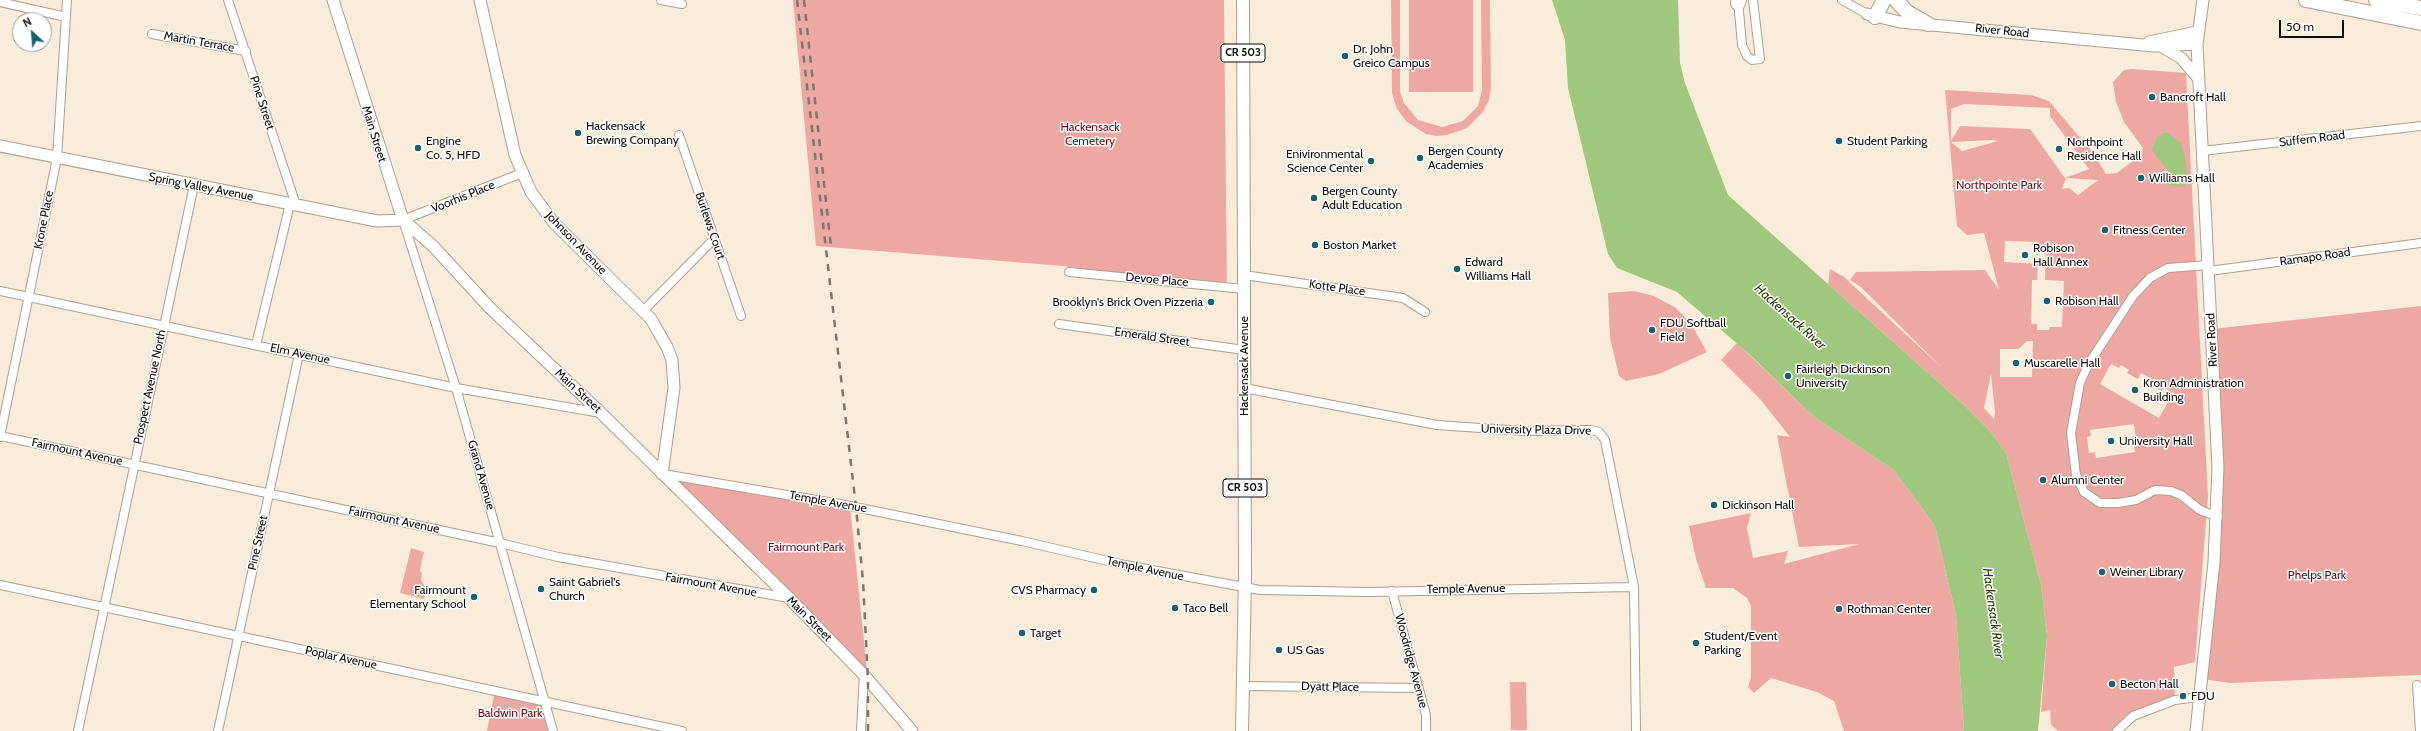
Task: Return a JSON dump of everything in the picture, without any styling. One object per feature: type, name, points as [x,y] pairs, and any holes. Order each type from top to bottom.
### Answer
[{"type":"highway","points":[[1871,16],[1874,0]]},
{"type":"highway","points":[[1871,16],[1884,0]]},
{"type":"highway","points":[[1896,0],[1907,12],[1928,24]]},
{"type":"highway","points":[[2306,0],[2421,23]]},
{"type":"highway","points":[[2376,0],[2421,8]]},
{"type":"main road","name":"Main Street","points":[[333,0],[403,220],[433,246],[490,308],[601,413],[789,598],[864,675],[912,731]]},
{"type":"main road","name":"Johnson Avenue","points":[[480,0],[510,137],[522,173],[532,192],[554,223],[643,311],[661,333],[668,347],[674,375],[662,474]]},
{"type":"main road","name":"Hackensack Avenue","points":[[1242,731],[1245,588],[1243,0]]},
{"type":"main road","name":"River Road","points":[[2196,731],[2218,517],[2217,436],[2197,44],[2203,0]]},
{"type":"main road","name":"River Road","points":[[1871,16],[1900,22],[2137,45],[2160,46],[2197,44]]},
{"type":"main road","name":"River Road","points":[[2137,45],[2176,35],[2198,32]]},
{"type":"main road","points":[[2160,46],[2181,58],[2199,79]]},
{"type":"main road","name":"Spring Valley Avenue","points":[[0,146],[377,221],[403,220]]},
{"type":"street","name":"Krone Place","points":[[0,436],[57,158],[68,0]]},
{"type":"street","name":"Pine Street","points":[[228,0],[246,51],[293,204]]},
{"type":"street","points":[[661,0],[682,4]]},
{"type":"street","points":[[1842,0],[1871,16]]},
{"type":"street","points":[[1739,1],[1742,45],[1747,56],[1752,60],[1760,59],[1754,1]]},
{"type":"street","points":[[0,2],[66,17]]},
{"type":"street","name":"Martin Terrace","points":[[152,34],[246,51]]},
{"type":"street","name":"Suffern Road","points":[[2202,152],[2421,126]]},
{"type":"street","name":"Burlews Court","points":[[679,135],[741,316]]},
{"type":"street","name":"Voorhis Place","points":[[403,220],[522,173]]},
{"type":"street","name":"Prospect Avenue North","points":[[78,731],[162,325],[194,185]]},
{"type":"street","points":[[256,345],[293,204]]},
{"type":"street","name":"Grand Avenue","points":[[403,220],[456,388],[553,731]]},
{"type":"street","points":[[643,311],[714,239]]},
{"type":"street","name":"Ramapo Road","points":[[2218,517],[2200,510],[2181,495],[2171,491],[2155,490],[2136,500],[2118,503],[2100,503],[2083,490],[2076,475],[2071,433],[2080,383],[2095,353],[2124,306],[2150,278],[2168,268],[2208,268],[2421,243]]},
{"type":"street","name":"Devoe Place","points":[[1069,272],[1244,290]]},
{"type":"street","name":"Kotte Place","points":[[1244,275],[1403,298],[1425,312]]},
{"type":"street","name":"Elm Avenue","points":[[0,290],[456,388],[601,413]]},
{"type":"street","name":"Emerald Street","points":[[1059,324],[1244,350]]},
{"type":"street","name":"Pine Street","points":[[218,731],[299,354]]},
{"type":"street","name":"University Plaza Drive","points":[[1244,388],[1437,425],[1524,431],[1591,430],[1599,432],[1605,440],[1634,587],[1636,731]]},
{"type":"street","name":"Fairmount Avenue","points":[[0,436],[500,543],[558,557],[789,598]]},
{"type":"street","name":"Temple Avenue","points":[[662,474],[840,504],[1022,541],[1125,565],[1260,590],[1392,591],[1634,587]]},
{"type":"street","name":"Poplar Avenue","points":[[0,585],[682,731]]},
{"type":"street","name":"Woodridge Avenue","points":[[1392,591],[1426,714],[1426,731]]},
{"type":"street","points":[[860,731],[864,675]]},
{"type":"street","name":"Dyatt Place","points":[[1242,686],[1418,688]]},
{"type":"street","points":[[2417,686],[2420,731]]},
{"type":"street","points":[[2118,731],[2133,716],[2147,710],[2184,698],[2199,697]]},
{"type":"green space","name":"Hackensack Cemetery","points":[[793,0],[1224,0],[1227,288],[1063,266],[816,246]]},
{"type":"green space","points":[[1391,0],[1400,0],[1400,91],[1404,103],[1418,120],[1442,127],[1463,121],[1478,106],[1482,90],[1481,0],[1490,0],[1491,88],[1489,100],[1483,112],[1467,128],[1447,135],[1436,136],[1426,134],[1407,122],[1397,109],[1392,93]]},
{"type":"green space","points":[[1409,0],[1473,0],[1473,92],[1409,92]]},
{"type":"green space","name":"Northpointe Park","points":[[2132,69],[2186,73],[2208,496],[2195,662],[2174,667],[2175,700],[2154,707],[2117,731],[2058,731],[2051,725],[2050,710],[2041,712],[2047,636],[2041,585],[2006,453],[1990,431],[1964,405],[1828,284],[1830,269],[1844,277],[1941,367],[1861,287],[1850,280],[1856,272],[1985,270],[1999,290],[1984,233],[1967,235],[1957,226],[1945,90],[2031,95],[2049,101],[2093,153],[2106,174],[2117,173],[2141,155],[2143,148],[2124,122],[2116,102],[2113,82],[2124,70]],"holes":[[[1964,104],[2050,108],[2050,116],[2089,169],[2065,178],[2030,129],[1960,126],[1951,141],[1951,109]],[[1998,141],[1962,151],[1951,142]],[[2066,178],[2098,180],[2078,195],[2069,188],[2062,189]],[[2005,241],[2039,242],[2039,248],[2046,248],[2045,280],[2064,281],[2062,327],[2050,327],[2049,330],[2037,330],[2037,324],[2031,324],[2032,280],[2037,280],[2038,264],[2004,262]],[[2027,341],[2033,341],[2032,377],[2000,377],[2000,349],[2019,349]],[[2111,364],[2119,368],[2121,365],[2129,370],[2127,373],[2138,379],[2141,373],[2155,381],[2153,386],[2162,391],[2164,388],[2173,393],[2159,418],[2100,384]],[[1991,374],[1995,412],[1994,419],[1984,408]],[[2134,424],[2136,440],[2133,441],[2135,452],[2096,458],[2095,452],[2089,453],[2087,437],[2091,436],[2090,430]]]},
{"type":"green space","name":"FDU Softball Field","points":[[1634,291],[1654,296],[1676,308],[1690,322],[1707,352],[1659,374],[1626,381],[1619,376],[1610,338],[1608,293]]},
{"type":"green space","name":"Phelps Park","points":[[2421,306],[2421,675],[2230,683],[2202,679],[2218,517],[2212,329]]},
{"type":"green space","points":[[1737,343],[1813,416],[1894,470],[1935,526],[1956,615],[1964,731],[1844,731],[1834,701],[1817,692],[1771,678],[1754,693],[1748,687],[1751,678],[1751,606],[1747,598],[1733,588],[1706,588],[1696,559],[1689,526],[1751,513],[1747,528],[1753,558],[1788,551],[1784,564],[1859,544],[1799,547],[1777,435],[1790,437],[1760,399],[1721,360]]},
{"type":"green space","name":"Fairmount Park","points":[[662,474],[850,506],[868,680]]},
{"type":"green space","points":[[411,548],[424,552],[420,570],[422,574],[421,579],[426,589],[424,599],[400,593]]},
{"type":"green space","points":[[1510,682],[1526,682],[1527,730],[1511,730]]},
{"type":"green space","name":"Baldwin Park","points":[[495,691],[545,702],[553,731],[487,731]]},
{"type":"water","name":"Hackensack River","points":[[1552,0],[1678,0],[1680,63],[1685,83],[1728,195],[1964,405],[1990,431],[2006,453],[2041,585],[2047,636],[2038,731],[1964,731],[1956,615],[1935,526],[1894,470],[1813,416],[1748,353],[1677,292],[1617,268],[1608,254],[1568,88],[1565,40]]},
{"type":"water","points":[[2163,133],[2168,133],[2181,143],[2186,162],[2187,179],[2185,186],[2181,187],[2165,184],[2163,181],[2170,174],[2152,150],[2157,137]]},
{"type":"railway","points":[[797,0],[856,507],[863,581],[868,680],[868,731]]},
{"type":"railway","points":[[804,0],[831,247]]},
{"type":"place","name":"Dr. John Greico Campus","points":[[1345,56]]},
{"type":"place","name":"Bancroft Hall","points":[[2152,97]]},
{"type":"place","name":"Hackensack Brewing Company","points":[[578,133]]},
{"type":"place","name":"Student Parking","points":[[1839,141]]},
{"type":"place","name":"Engine Co. 5, HFD","points":[[418,148]]},
{"type":"place","name":"Northpoint Residence Hall","points":[[2059,149]]},
{"type":"place","name":"Bergen County Academies","points":[[1420,158]]},
{"type":"place","name":"Enivironmental Science Center","points":[[1371,161]]},
{"type":"place","name":"Williams Hall","points":[[2141,178]]},
{"type":"place","name":"Bergen County Adult Education","points":[[1314,198]]},
{"type":"place","name":"Fitness Center","points":[[2105,230]]},
{"type":"place","name":"Boston Market","points":[[1315,245]]},
{"type":"place","name":"Robison Hall Annex","points":[[2025,255]]},
{"type":"place","name":"Edward Williams Hall","points":[[1457,269]]},
{"type":"place","name":"Robison Hall","points":[[2047,301]]},
{"type":"place","name":"Brooklyn's Brick Oven Pizzeria","points":[[1211,302]]},
{"type":"place","name":"FDU Softball Field","points":[[1652,330]]},
{"type":"place","name":"Muscarelle Hall","points":[[2016,363]]},
{"type":"place","name":"Fairleigh Dickinson University","points":[[1788,376]]},
{"type":"place","name":"Kron Administration Building","points":[[2135,390]]},
{"type":"place","name":"University Hall","points":[[2111,441]]},
{"type":"place","name":"Alumni Center","points":[[2043,480]]},
{"type":"place","name":"Dickinson Hall","points":[[1714,505]]},
{"type":"place","name":"Weiner Library","points":[[2102,572]]},
{"type":"place","name":"Saint Gabriel's Church","points":[[541,589]]},
{"type":"place","name":"CVS Pharmacy","points":[[1094,590]]},
{"type":"place","name":"Fairmount Elementary School","points":[[474,597]]},
{"type":"place","name":"Taco Bell","points":[[1175,608]]},
{"type":"place","name":"Rothman Center","points":[[1839,609]]},
{"type":"place","name":"Target","points":[[1022,633]]},
{"type":"place","name":"Student/Event Parking","points":[[1696,643]]},
{"type":"place","name":"US Gas","points":[[1279,650]]},
{"type":"place","name":"Becton Hall","points":[[2112,684]]},
{"type":"place","name":"FDU","points":[[2183,696]]}]
